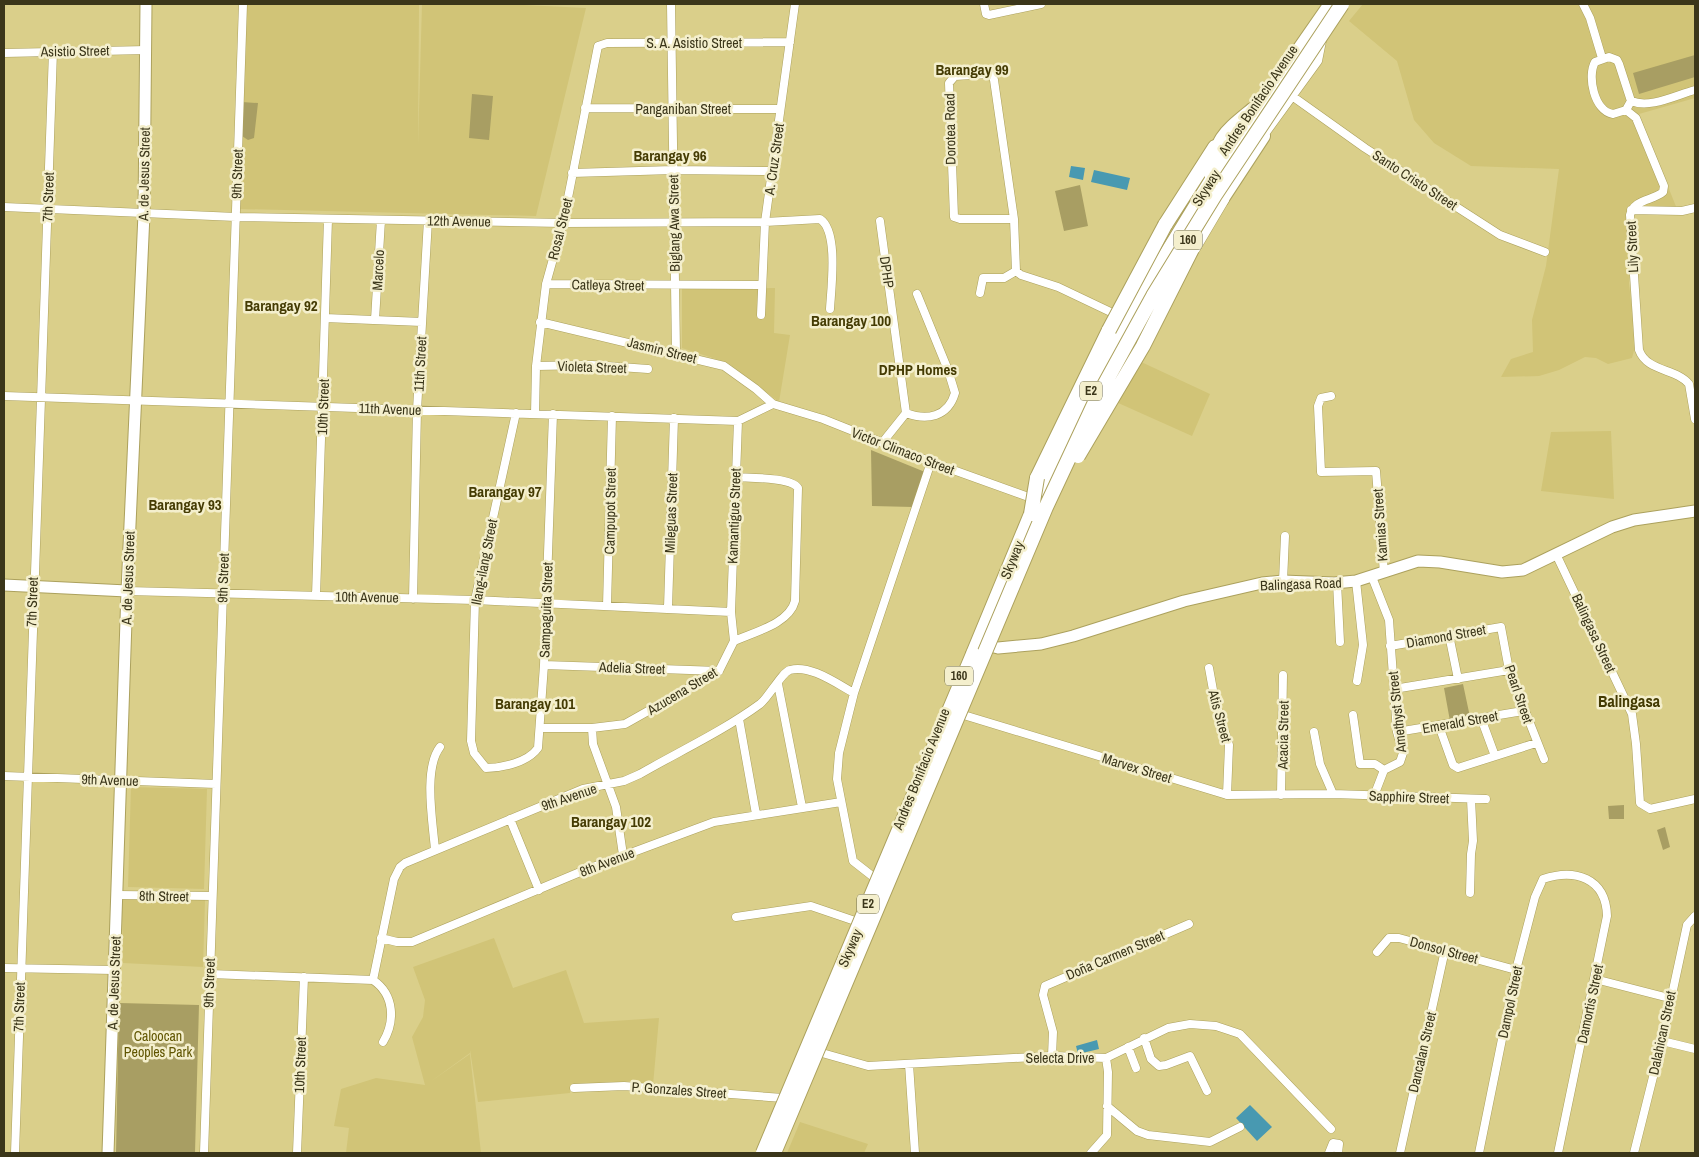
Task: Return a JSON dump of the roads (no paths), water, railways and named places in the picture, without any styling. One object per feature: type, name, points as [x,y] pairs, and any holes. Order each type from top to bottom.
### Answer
[{"type":"highway","name":"Skyway","points":[[762,1153],[1031,514],[1089,394],[1166,253],[1236,142],[1331,4]]},
{"type":"highway","name":"Skyway","points":[[774,1153],[1046,507],[1097,398],[1153,296],[1244,148],[1342,4]]},
{"type":"highway","points":[[1046,507],[1143,346],[1178,274],[1221,200],[1263,136]]},
{"type":"highway","points":[[1031,514],[1037,478],[1109,330],[1165,225],[1215,147]]},
{"type":"main road","name":"A. de Jesus Street","points":[[108,1153],[127,591],[144,214],[146,4]]},
{"type":"main road","name":"Andres Bonifacio Avenue","points":[[762,1153],[803,1047],[858,922],[1034,499],[1126,320],[1185,211],[1324,4]]},
{"type":"main road","name":"Andres Bonifacio Avenue","points":[[778,1153],[1070,458],[1137,326],[1171,268],[1255,131],[1347,4]]},
{"type":"main road","points":[[1210,174],[1215,147],[1226,130],[1252,109]]},
{"type":"main road","name":"Balingasa Road","points":[[990,646],[998,648],[1041,644],[1073,636],[1184,601],[1283,581],[1337,583],[1356,581],[1418,561],[1440,562],[1502,572],[1523,570],[1612,527],[1634,520],[1666,517],[1695,511]]},
{"type":"main road","name":"10th Avenue","points":[[4,585],[127,591]]},
{"type":"street","name":"9th Street","points":[[204,1153],[243,4]]},
{"type":"street","name":"Biglang Awa Street","points":[[671,4],[676,353]]},
{"type":"street","name":"A. Cruz Street","points":[[761,315],[765,222],[795,4]]},
{"type":"street","points":[[984,4],[986,14],[989,15],[1041,4]]},
{"type":"street","points":[[1583,4],[1590,18],[1602,58]]},
{"type":"street","name":"Andres Bonifacio Avenue","points":[[1070,458],[1113,399],[1193,253],[1263,136],[1318,61],[1324,34]]},
{"type":"street","name":"S. A. Asistio Street","points":[[598,46],[606,43],[790,42]]},
{"type":"street","name":"Rosal Street","points":[[535,414],[536,366],[546,284],[563,223],[598,46]]},
{"type":"street","name":"Asistio Street","points":[[4,53],[147,50]]},
{"type":"street","name":"7th Street","points":[[15,1153],[26,777],[53,51]]},
{"type":"street","points":[[1609,57],[1618,60],[1630,101],[1626,110],[1608,113],[1597,101],[1591,76],[1595,62],[1609,57]]},
{"type":"street","name":"Dorotea Road","points":[[1014,219],[960,219],[954,217],[949,84],[955,76],[992,75],[1014,219],[1016,270]]},
{"type":"street","points":[[1630,101],[1641,104],[1650,103],[1695,90]]},
{"type":"street","name":"Santo Cristo Street","points":[[1292,96],[1365,148],[1500,235],[1545,252]]},
{"type":"street","name":"Panganiban Street","points":[[585,108],[780,109]]},
{"type":"street","name":"Lily Street","points":[[1626,110],[1636,118],[1664,186],[1663,192],[1654,199],[1636,204],[1632,210],[1630,234],[1641,355],[1654,366],[1680,376],[1689,384],[1695,419]]},
{"type":"street","points":[[572,174],[674,170],[772,171]]},
{"type":"street","name":"12th Avenue","points":[[4,207],[236,217],[563,223],[765,222],[817,219],[824,222],[832,256],[830,309]]},
{"type":"street","points":[[1632,210],[1682,211],[1695,208]]},
{"type":"street","name":"10th Street","points":[[316,596],[328,219]]},
{"type":"street","name":"Marcelo","points":[[375,320],[381,220]]},
{"type":"street","name":"11th Street","points":[[414,598],[417,410],[428,220]]},
{"type":"street","name":"DPHP","points":[[880,221],[906,413]]},
{"type":"street","points":[[980,294],[983,278],[1004,278],[1016,270],[1021,275],[1058,287],[1126,320]]},
{"type":"street","name":"Catleya Street","points":[[546,284],[761,285]]},
{"type":"street","points":[[882,444],[906,413],[917,417],[940,415],[947,409],[955,393],[948,370],[917,294]]},
{"type":"street","points":[[325,318],[422,322]]},
{"type":"street","name":"Jasmin Street","points":[[540,322],[724,366],[773,404]]},
{"type":"street","name":"Violeta Street","points":[[536,366],[592,365],[648,370]]},
{"type":"street","name":"11th Avenue","points":[[4,396],[135,402],[738,421],[773,404]]},
{"type":"street","name":"Kamias Street","points":[[1331,396],[1321,398],[1318,406],[1321,472],[1376,471],[1384,573]]},
{"type":"street","name":"Victor Climaco Street","points":[[773,404],[823,419],[882,444],[1034,499]]},
{"type":"street","name":"Ilang-ilang Street","points":[[486,768],[477,757],[471,741],[475,600],[516,413]]},
{"type":"street","name":"Sampaguita Street","points":[[486,768],[497,768],[534,754],[538,748],[544,665],[553,414]]},
{"type":"street","name":"Campupot Street","points":[[607,606],[612,416]]},
{"type":"street","name":"Mileguas Street","points":[[668,608],[674,418]]},
{"type":"street","name":"Kamantigue Street","points":[[734,640],[731,612],[738,421]]},
{"type":"street","points":[[876,879],[852,862],[837,779],[838,753],[854,693],[931,462]]},
{"type":"street","points":[[734,640],[782,620],[794,608],[800,492],[796,484],[792,482],[736,477]]},
{"type":"street","points":[[1283,581],[1285,536]]},
{"type":"street","name":"Balingasa Street","points":[[1556,554],[1632,714],[1640,804],[1650,809],[1695,799]]},
{"type":"street","name":"Amethyst Street","points":[[1372,577],[1389,620],[1398,732],[1402,758],[1400,762],[1384,770],[1374,796]]},
{"type":"street","points":[[1356,581],[1362,645],[1357,681]]},
{"type":"street","points":[[1337,583],[1340,642]]},
{"type":"street","name":"10th Avenue","points":[[127,591],[222,595],[475,600],[731,612]]},
{"type":"street","name":"Diamond Street","points":[[1390,646],[1501,627]]},
{"type":"street","name":"Pearl Street","points":[[1501,627],[1509,670],[1523,711],[1544,759]]},
{"type":"street","points":[[1449,635],[1458,679]]},
{"type":"street","name":"Azucena Street","points":[[540,728],[592,728],[625,724],[719,671],[734,640]]},
{"type":"street","name":"Adelia Street","points":[[544,665],[719,671]]},
{"type":"street","name":"Atis Street","points":[[1208,668],[1215,701],[1229,744],[1227,794]]},
{"type":"street","name":"9th Avenue","points":[[373,980],[394,879],[400,867],[435,850],[583,789],[608,784],[640,774],[739,719],[766,699],[784,673],[790,670],[805,670],[820,675],[854,693]]},
{"type":"street","points":[[1394,689],[1509,670]]},
{"type":"street","name":"Acacia Street","points":[[1281,795],[1283,675]]},
{"type":"street","points":[[778,684],[802,807]]},
{"type":"street","name":"Marvex Street","points":[[946,709],[1227,794],[1333,794]]},
{"type":"street","name":"Emerald Street","points":[[1398,732],[1523,711]]},
{"type":"street","points":[[1353,715],[1360,764],[1375,764],[1384,770]]},
{"type":"street","points":[[1481,718],[1495,756]]},
{"type":"street","points":[[739,719],[756,814]]},
{"type":"street","points":[[1439,726],[1455,767],[1536,743]]},
{"type":"street","points":[[592,728],[593,744],[616,807],[623,855]]},
{"type":"street","points":[[1314,732],[1320,764],[1333,794]]},
{"type":"street","points":[[435,850],[431,793],[433,759],[440,747]]},
{"type":"street","name":"9th Avenue","points":[[4,776],[216,784]]},
{"type":"street","name":"Sapphire Street","points":[[1333,794],[1486,799]]},
{"type":"street","points":[[1470,894],[1471,854],[1474,841],[1471,799]]},
{"type":"street","name":"8th Avenue","points":[[381,938],[397,942],[412,942],[623,855],[714,822],[841,802]]},
{"type":"street","points":[[510,819],[539,890]]},
{"type":"street","name":"Dampol Street","points":[[1479,1153],[1516,970],[1538,886],[1543,879],[1555,875],[1570,875]]},
{"type":"street","name":"Damortis Street","points":[[1558,1153],[1607,916],[1604,895],[1595,882],[1570,875]]},
{"type":"street","name":"8th Street","points":[[117,895],[212,896]]},
{"type":"street","points":[[736,917],[811,906],[858,922]]},
{"type":"street","name":"Dalahican Street","points":[[1634,1153],[1662,1041],[1687,925],[1695,916]]},
{"type":"street","name":"Doña Carmen Street","points":[[1052,1056],[1053,1032],[1043,990],[1050,983],[1189,924]]},
{"type":"street","name":"Donsol Street","points":[[1376,952],[1389,938],[1399,938],[1516,970]]},
{"type":"street","name":"Dancalan Street","points":[[1400,1153],[1445,950]]},
{"type":"street","points":[[4,968],[114,970]]},
{"type":"street","points":[[210,974],[373,980],[383,989],[391,1010],[392,1024],[383,1042]]},
{"type":"street","name":"10th Street","points":[[297,1153],[304,977]]},
{"type":"street","points":[[1595,979],[1670,998]]},
{"type":"street","name":"Selecta Drive","points":[[803,1047],[864,1065],[1052,1056],[1106,1058],[1168,1028],[1190,1024],[1216,1026],[1240,1034],[1331,1129]]},
{"type":"street","points":[[1144,1038],[1151,1059],[1159,1066],[1166,1066],[1190,1056],[1207,1091]]},
{"type":"street","points":[[1662,1041],[1695,1049]]},
{"type":"street","points":[[1128,1047],[1136,1068]]},
{"type":"street","points":[[1091,1153],[1106,1135],[1108,1072],[1106,1058]]},
{"type":"street","points":[[909,1064],[915,1153]]},
{"type":"street","name":"P. Gonzales Street","points":[[574,1088],[624,1086],[783,1098]]},
{"type":"street","points":[[1107,1106],[1137,1131],[1148,1135],[1210,1142],[1240,1127]]},
{"type":"street","points":[[1329,1153],[1332,1145],[1336,1143],[1339,1144],[1338,1153]]},
{"type":"water","points":[[1071,166],[1085,168],[1083,180],[1069,177]]},
{"type":"water","points":[[1094,170],[1130,178],[1127,190],[1091,182]]},
{"type":"water","points":[[1097,1040],[1099,1049],[1078,1054],[1076,1046]]},
{"type":"water","points":[[1250,1105],[1272,1127],[1257,1141],[1236,1118]]},
{"type":"district","name":"Barangay 99","points":[[972,69]]},
{"type":"district","name":"Barangay 96","points":[[670,155]]},
{"type":"district","name":"Barangay 92","points":[[281,305]]},
{"type":"district","name":"Barangay 100","points":[[851,320]]},
{"type":"district","name":"DPHP Homes","points":[[918,369]]},
{"type":"district","name":"Barangay 97","points":[[505,491]]},
{"type":"district","name":"Barangay 93","points":[[185,504]]},
{"type":"district","name":"Balingasa","points":[[1629,701]]},
{"type":"district","name":"Barangay 101","points":[[535,703]]},
{"type":"district","name":"Barangay 102","points":[[611,821]]},
{"type":"park label","name":"Caloocan Peoples Park","points":[[158,1044]]}]
